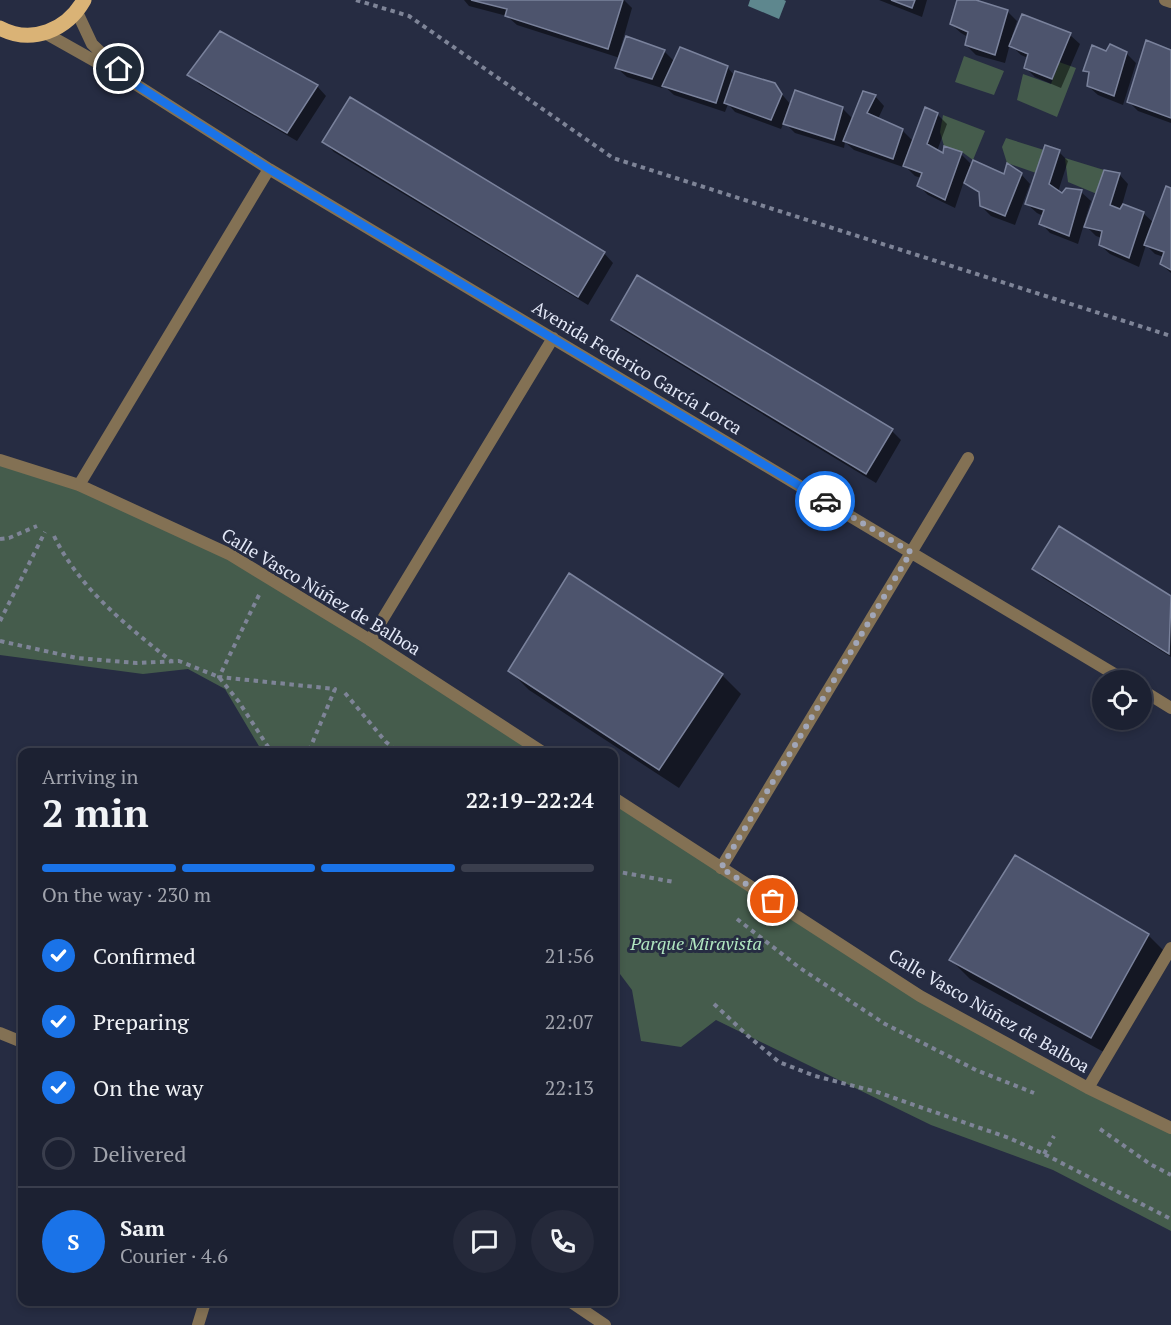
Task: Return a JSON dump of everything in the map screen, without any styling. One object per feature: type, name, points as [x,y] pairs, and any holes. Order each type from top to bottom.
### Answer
[{"type":"main road","points":[[0,28],[26,36],[45,33],[63,25],[81,6]]},
{"type":"street","points":[[1165,0],[1171,2]]},
{"type":"street","name":"Avenida Federico García Lorca","points":[[81,6],[92,44],[132,82]]},
{"type":"street","name":"Avenida Federico García Lorca","points":[[45,33],[132,82],[269,169],[1108,670]]},
{"type":"street","points":[[79,485],[269,169]]},
{"type":"street","points":[[370,640],[553,338]]},
{"type":"street","points":[[721,868],[968,458]]},
{"type":"street","name":"Calle Vasco Núñez de Balboa","points":[[0,460],[79,485],[230,554],[370,640],[536,748]]},
{"type":"street","points":[[1152,696],[1171,708]]},
{"type":"street","name":"Calle Vasco Núñez de Balboa","points":[[618,801],[920,996],[1088,1088],[1171,1128]]},
{"type":"street","points":[[1088,1088],[1171,948]]},
{"type":"street","points":[[0,1033],[18,1040]]},
{"type":"street","points":[[198,1325],[204,1306]]},
{"type":"street","points":[[577,1306],[605,1325]]},
{"type":"path","points":[[356,0],[409,15],[613,158],[1171,336]]},
{"type":"path","points":[[0,539],[9,538],[38,526]]},
{"type":"path","points":[[0,621],[45,532]]},
{"type":"path","points":[[54,537],[63,554],[84,582],[129,627],[171,661]]},
{"type":"path","points":[[219,677],[259,595]]},
{"type":"path","points":[[0,641],[77,658],[138,663],[179,661],[219,677],[335,689],[310,748]]},
{"type":"path","points":[[219,677],[239,702],[269,748]]},
{"type":"path","points":[[345,693],[393,748]]},
{"type":"path","points":[[618,872],[674,882]]},
{"type":"path","points":[[736,919],[800,968],[885,1024],[976,1070],[1034,1092]]},
{"type":"path","points":[[714,1004],[779,1062],[815,1076],[877,1092],[1009,1138],[1171,1219]]},
{"type":"path","points":[[1100,1129],[1150,1164],[1171,1175]]},
{"type":"path","points":[[1044,1154],[1054,1136]]},
{"type":"green space","points":[[964,56],[1004,71],[994,95],[955,82]]},
{"type":"green space","points":[[1059,62],[1076,68],[1057,117],[1017,100],[1023,74],[1051,84]]},
{"type":"green space","points":[[943,115],[985,131],[973,160],[962,152],[944,146],[940,132]]},
{"type":"green space","points":[[1006,138],[1044,150],[1036,173],[1007,163],[1002,147]]},
{"type":"green space","points":[[1065,158],[1104,170],[1097,194],[1068,182]]},
{"type":"green space","points":[[0,460],[79,485],[229,554],[536,748],[260,748],[225,689],[188,669],[143,674],[0,655]]},
{"type":"green space","name":"Parque Miravista","points":[[618,801],[920,996],[1171,1128],[1171,1231],[1053,1170],[931,1125],[716,1020],[681,1047],[641,1041],[632,990],[618,971]]},
{"type":"shaded area","points":[[750,0],[786,1],[779,19],[748,6]]},
{"type":"building","points":[[471,0],[623,0],[608,49],[505,16],[507,9]]},
{"type":"building","points":[[891,0],[915,0],[912,8]]},
{"type":"building","points":[[957,0],[976,0],[1008,10],[995,55],[965,45],[968,32],[950,24]]},
{"type":"building","points":[[1022,14],[1071,33],[1052,79],[1024,68],[1028,54],[1009,46]]},
{"type":"building","points":[[220,31],[318,85],[287,133],[187,75]]},
{"type":"building","points":[[626,36],[665,50],[652,79],[615,68]]},
{"type":"building","points":[[1146,40],[1171,50],[1171,118],[1127,102]]},
{"type":"building","points":[[1110,44],[1127,52],[1114,96],[1087,86],[1089,72],[1083,71],[1092,45],[1106,51]]},
{"type":"building","points":[[680,47],[728,66],[716,103],[662,86]]},
{"type":"building","points":[[735,71],[775,83],[782,94],[771,120],[724,103]]},
{"type":"building","points":[[795,90],[843,107],[834,140],[783,124]]},
{"type":"building","points":[[863,91],[876,95],[867,113],[903,129],[893,159],[843,141]]},
{"type":"building","points":[[350,97],[605,252],[578,297],[322,142]]},
{"type":"building","points":[[925,107],[938,113],[927,144],[943,153],[944,146],[962,152],[945,200],[917,186],[922,173],[903,166]]},
{"type":"building","points":[[1045,145],[1060,150],[1049,184],[1062,193],[1066,188],[1082,190],[1069,236],[1039,224],[1044,210],[1025,204]]},
{"type":"building","points":[[973,160],[1004,174],[1007,163],[1022,173],[1005,216],[980,206],[979,192],[964,183]]},
{"type":"building","points":[[1104,170],[1120,173],[1110,205],[1120,209],[1123,204],[1144,212],[1129,258],[1099,245],[1102,231],[1084,227]]},
{"type":"building","points":[[1166,186],[1171,188],[1171,270],[1160,264],[1164,252],[1144,245]]},
{"type":"building","points":[[637,275],[893,429],[866,474],[611,320]]},
{"type":"building","points":[[1059,526],[1171,596],[1169,654],[1032,569]]},
{"type":"building","points":[[569,573],[723,674],[659,770],[508,671]]},
{"type":"building","points":[[1015,855],[1149,934],[1091,1038],[949,960]]},
{"type":"way so far","points":[[773,901],[721,868],[911,552],[825,501]]},
{"type":"route","points":[[119,69],[132,82],[269,169],[825,501]]}]
